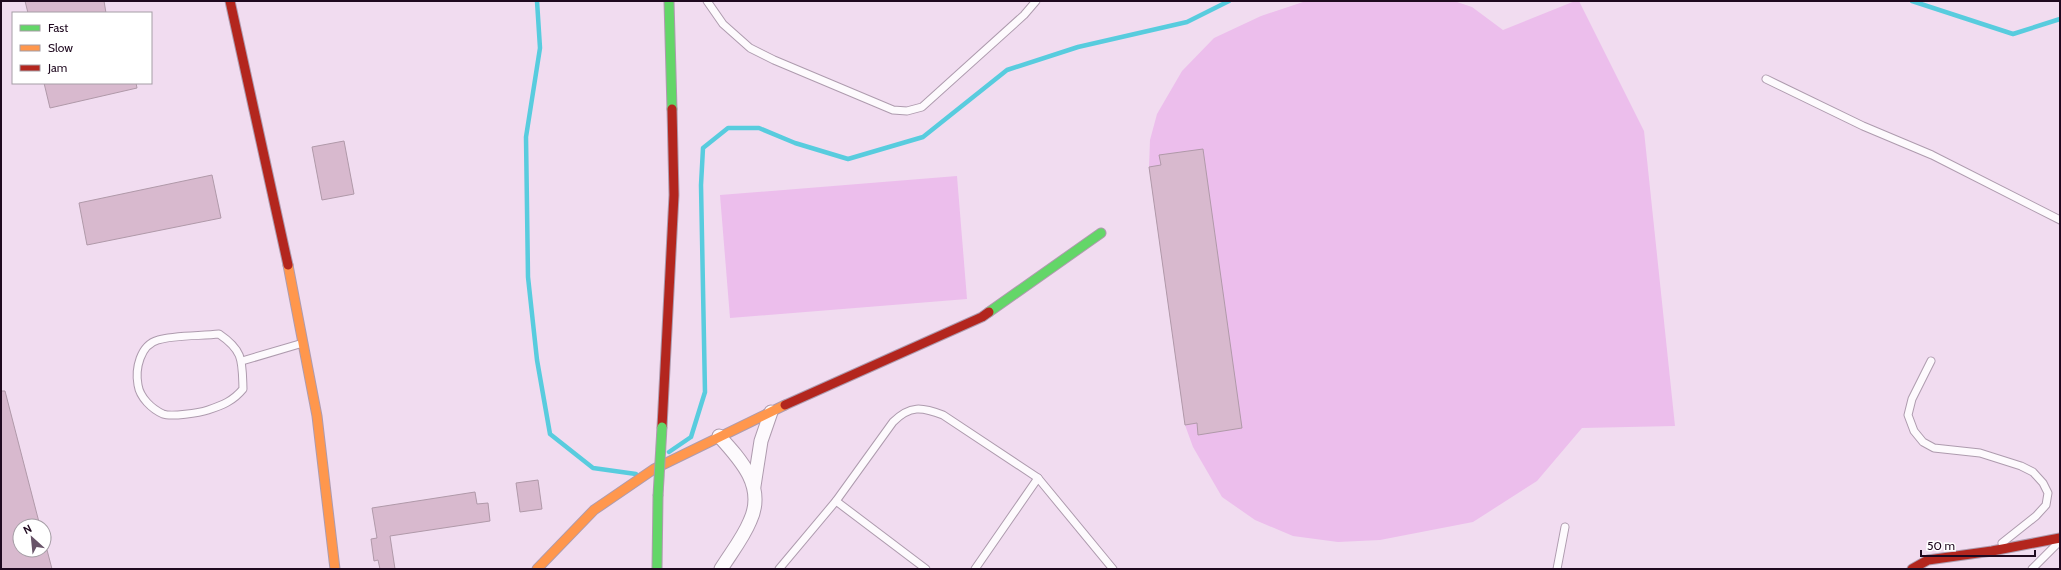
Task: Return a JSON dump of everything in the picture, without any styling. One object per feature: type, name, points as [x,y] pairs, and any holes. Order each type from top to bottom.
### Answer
[{"type":"street","points":[[230,1],[282,237],[317,416],[335,569]]},
{"type":"street","points":[[657,569],[658,496],[674,195],[669,1]]},
{"type":"street","points":[[537,569],[594,510],[654,469],[719,436],[982,317],[1101,233]]},
{"type":"street","points":[[721,569],[751,520],[755,500],[754,486],[761,441],[771,412]]},
{"type":"street","points":[[719,436],[738,456],[754,486]]},
{"type":"street","points":[[1912,569],[1928,560],[1992,551],[2060,538]]},
{"type":"lane","points":[[707,1],[722,24],[750,48],[774,60],[893,110],[907,111],[922,107],[1024,15],[1036,1]]},
{"type":"lane","points":[[1766,79],[1863,126],[1932,155],[2060,220]]},
{"type":"lane","points":[[219,334],[233,344],[242,361],[243,389],[236,398],[226,404],[200,413],[164,415],[149,405],[138,386],[138,363],[146,346],[158,340],[219,334]]},
{"type":"lane","points":[[242,361],[303,343]]},
{"type":"lane","points":[[1931,361],[1912,399],[1908,415],[1914,431],[1923,442],[1934,448],[1980,453],[2021,466],[2033,472],[2043,483],[2048,493],[2046,505],[2036,516],[1992,551]]},
{"type":"lane","points":[[779,569],[836,501],[900,414],[910,409],[927,409],[943,415],[1038,478],[1113,569]]},
{"type":"lane","points":[[975,569],[1038,478]]},
{"type":"lane","points":[[836,501],[926,569]]},
{"type":"lane","points":[[1557,569],[1564,527]]},
{"type":"lane","points":[[2032,569],[2060,542]]},
{"type":"shaded area","points":[[1306,1],[1454,1],[1472,7],[1503,30],[1575,1],[1579,1],[1644,131],[1675,426],[1582,428],[1537,481],[1473,522],[1380,540],[1338,542],[1293,536],[1255,520],[1222,497],[1193,447],[1185,425],[1149,167],[1150,140],[1157,114],[1182,71],[1214,38],[1261,16]]},
{"type":"shaded area","points":[[957,176],[967,299],[730,318],[720,195]]},
{"type":"building","points":[[25,1],[104,1],[106,12],[28,12]]},
{"type":"building","points":[[44,84],[136,84],[137,88],[50,108]]},
{"type":"building","points":[[344,141],[354,194],[322,200],[312,147]]},
{"type":"building","points":[[1203,149],[1242,428],[1198,435],[1197,423],[1185,425],[1149,167],[1161,165],[1159,155]]},
{"type":"building","points":[[212,175],[221,218],[87,245],[79,203]]},
{"type":"building","points":[[1,391],[5,391],[38,518],[12,518],[12,558],[49,558],[52,569],[1,569]]},
{"type":"building","points":[[538,480],[542,509],[520,512],[516,483]]},
{"type":"building","points":[[475,492],[477,504],[488,503],[490,521],[390,536],[395,569],[380,569],[378,560],[374,561],[371,539],[377,538],[372,508]]},
{"type":"waterway","points":[[537,1],[540,48],[526,137],[528,277],[537,360],[550,434],[593,468],[636,474]]},
{"type":"waterway","points":[[669,452],[691,437],[705,392],[701,185],[703,148],[728,128],[759,128],[795,143],[848,159],[923,137],[1007,70],[1078,47],[1187,22],[1229,1]]},
{"type":"waterway","points":[[1912,1],[2013,34],[2060,19]]},
{"type":"traffic: fast","points":[[669,1],[672,109]]},
{"type":"traffic: fast","points":[[989,312],[1101,233]]},
{"type":"traffic: fast","points":[[658,496],[662,427]]},
{"type":"traffic: fast","points":[[657,569],[658,496]]},
{"type":"traffic: slow","points":[[288,265],[317,416],[335,569]]},
{"type":"traffic: slow","points":[[537,569],[594,510],[654,469],[785,405]]},
{"type":"traffic: jam","points":[[230,1],[288,265]]},
{"type":"traffic: jam","points":[[662,427],[674,195],[672,109]]},
{"type":"traffic: jam","points":[[785,405],[982,317],[989,312]]},
{"type":"traffic: jam","points":[[1912,569],[1928,560],[1992,551],[2060,538]]}]
